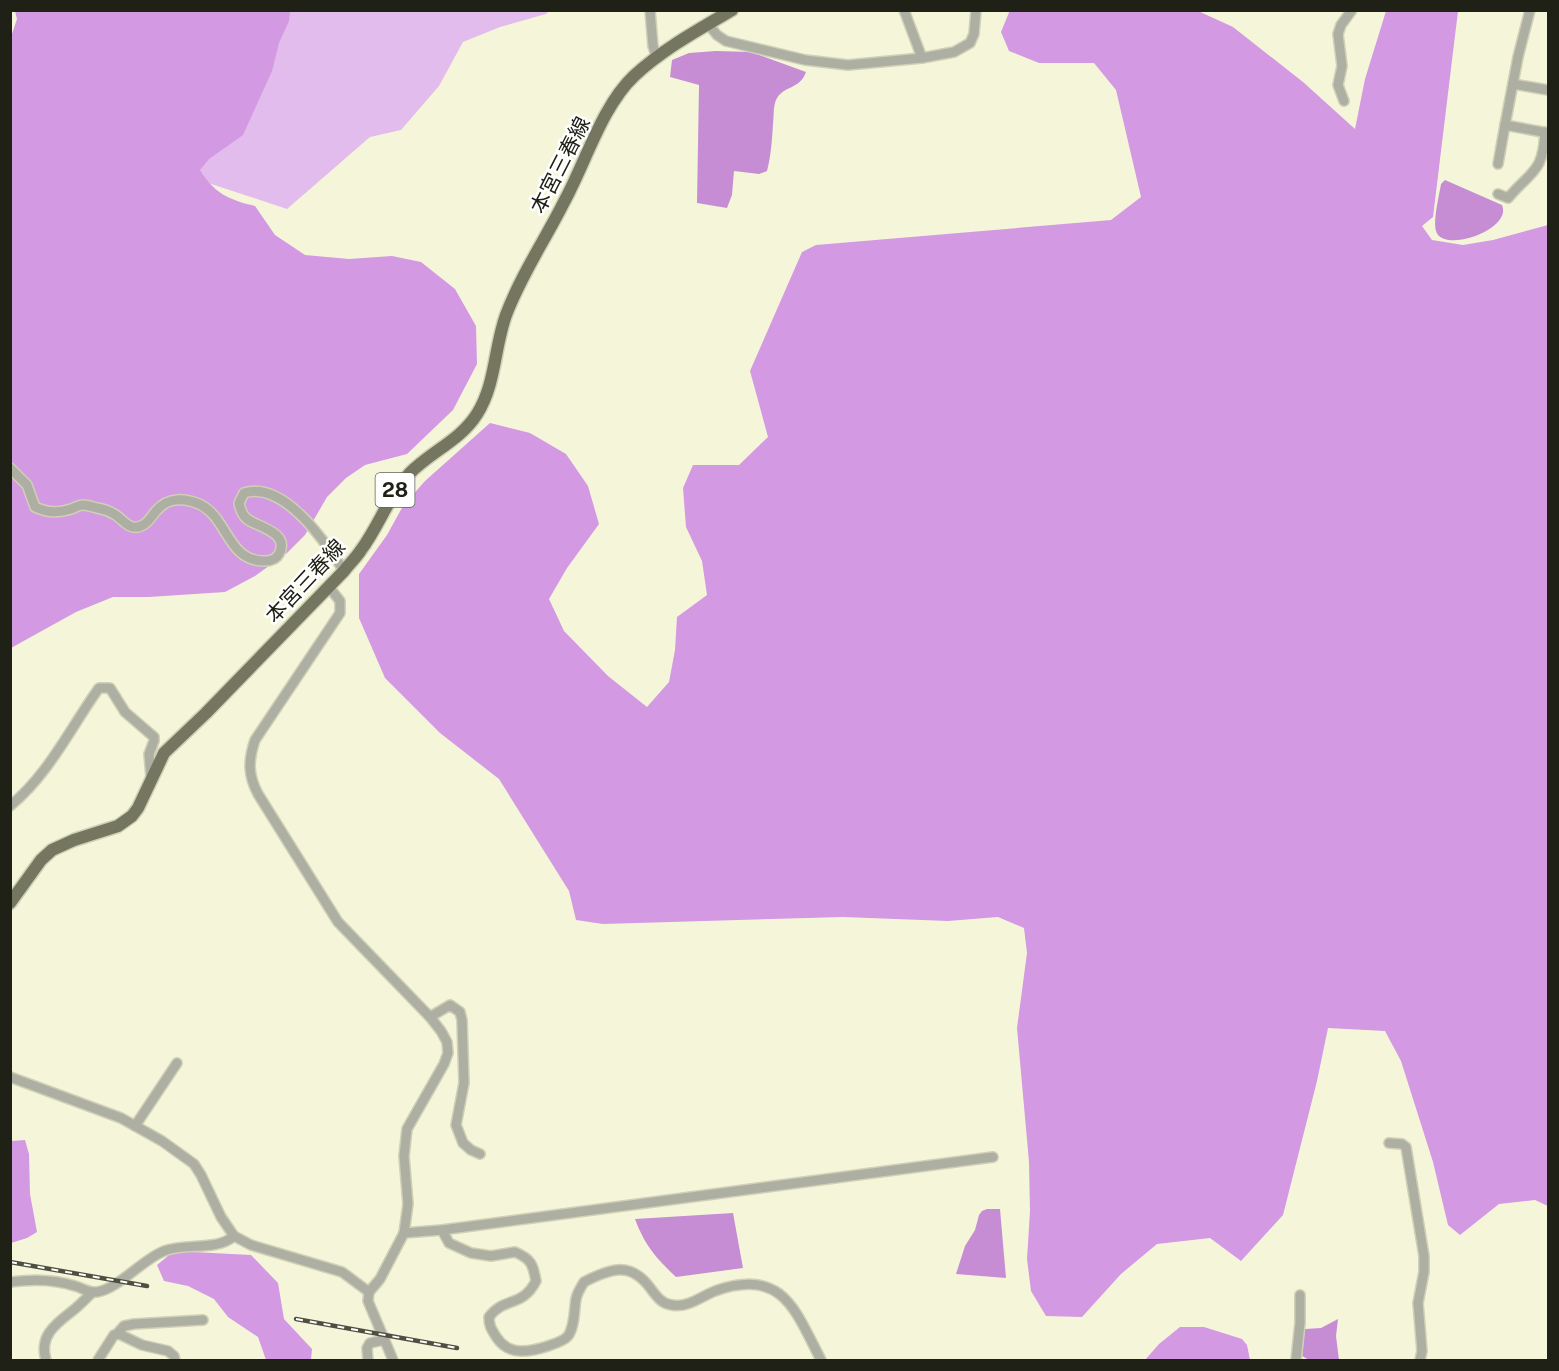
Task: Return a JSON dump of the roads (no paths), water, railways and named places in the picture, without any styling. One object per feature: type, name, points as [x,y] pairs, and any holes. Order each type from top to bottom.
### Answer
[{"type":"main road","name":"本宮三春線","points":[[10,903],[41,860],[52,850],[74,840],[118,826],[132,816],[164,753],[344,571],[362,550],[396,489],[410,473],[458,436],[477,415],[489,387],[505,318],[523,277],[624,87],[675,43],[732,10]]},
{"type":"street","points":[[650,10],[653,46],[657,58]]},
{"type":"street","points":[[904,10],[922,58]]},
{"type":"street","points":[[708,24],[717,35],[726,41],[805,60],[848,64],[922,58],[954,52],[970,43],[974,34],[976,10]]},
{"type":"street","points":[[1344,101],[1338,85],[1342,66],[1338,34],[1341,25],[1352,10]]},
{"type":"street","points":[[1498,164],[1530,10]]},
{"type":"street","points":[[1513,84],[1548,90]]},
{"type":"street","points":[[1497,194],[1508,198],[1540,165],[1547,133],[1505,125]]},
{"type":"street","points":[[10,468],[27,485],[35,507],[53,513],[82,504],[113,513],[129,526],[134,527],[148,522],[159,507],[174,500],[184,499],[201,505],[221,522],[232,545],[241,554],[262,561],[273,560],[278,556],[281,552],[280,543],[273,531],[247,519],[239,503],[244,493],[264,491],[298,513],[333,554],[344,571]]},
{"type":"street","points":[[329,587],[340,601],[340,613],[255,740],[249,760],[252,782],[338,922],[430,1017],[447,1042],[448,1053],[444,1064],[407,1129],[404,1156],[408,1204],[404,1233],[380,1279],[369,1292],[368,1301],[393,1360]]},
{"type":"street","points":[[10,806],[43,770],[76,725],[90,700],[99,688],[103,687],[110,688],[125,712],[154,737],[148,754],[152,777]]},
{"type":"street","points":[[430,1017],[450,1005],[460,1012],[464,1083],[456,1125],[463,1143],[480,1154]]},
{"type":"street","points":[[135,1126],[172,1068],[177,1064]]},
{"type":"street","points":[[10,1077],[121,1118],[179,1152],[194,1164],[221,1217],[234,1236],[251,1245],[342,1272],[369,1292]]},
{"type":"street","points":[[1389,1143],[1402,1144],[1406,1147],[1424,1256],[1424,1272],[1418,1303],[1422,1351],[1420,1360]]},
{"type":"street","points":[[404,1233],[442,1230],[993,1157]]},
{"type":"street","points":[[442,1230],[449,1243],[471,1253],[491,1256],[515,1252],[530,1260],[536,1281],[531,1292],[517,1302],[501,1306],[489,1317],[489,1327],[501,1345],[509,1350],[524,1352],[542,1348],[568,1337],[577,1296],[584,1282],[616,1270],[634,1271],[643,1278],[659,1299],[674,1306],[683,1305],[715,1291],[741,1284],[759,1284],[779,1292],[789,1301],[821,1360]]},
{"type":"street","points":[[10,1282],[46,1281],[100,1292],[123,1279],[162,1251],[188,1245],[219,1244],[227,1242],[234,1236]]},
{"type":"street","points":[[46,1360],[44,1345],[46,1335],[93,1292]]},
{"type":"street","points":[[1296,1360],[1300,1295]]},
{"type":"street","points":[[98,1360],[107,1344],[124,1326],[203,1320]]},
{"type":"street","points":[[117,1334],[142,1345],[168,1351],[175,1360]]},
{"type":"street","points":[[368,1360],[370,1343],[384,1340]]},
{"type":"railway","points":[[10,1262],[147,1286]]},
{"type":"railway","points":[[296,1319],[457,1348]]}]
